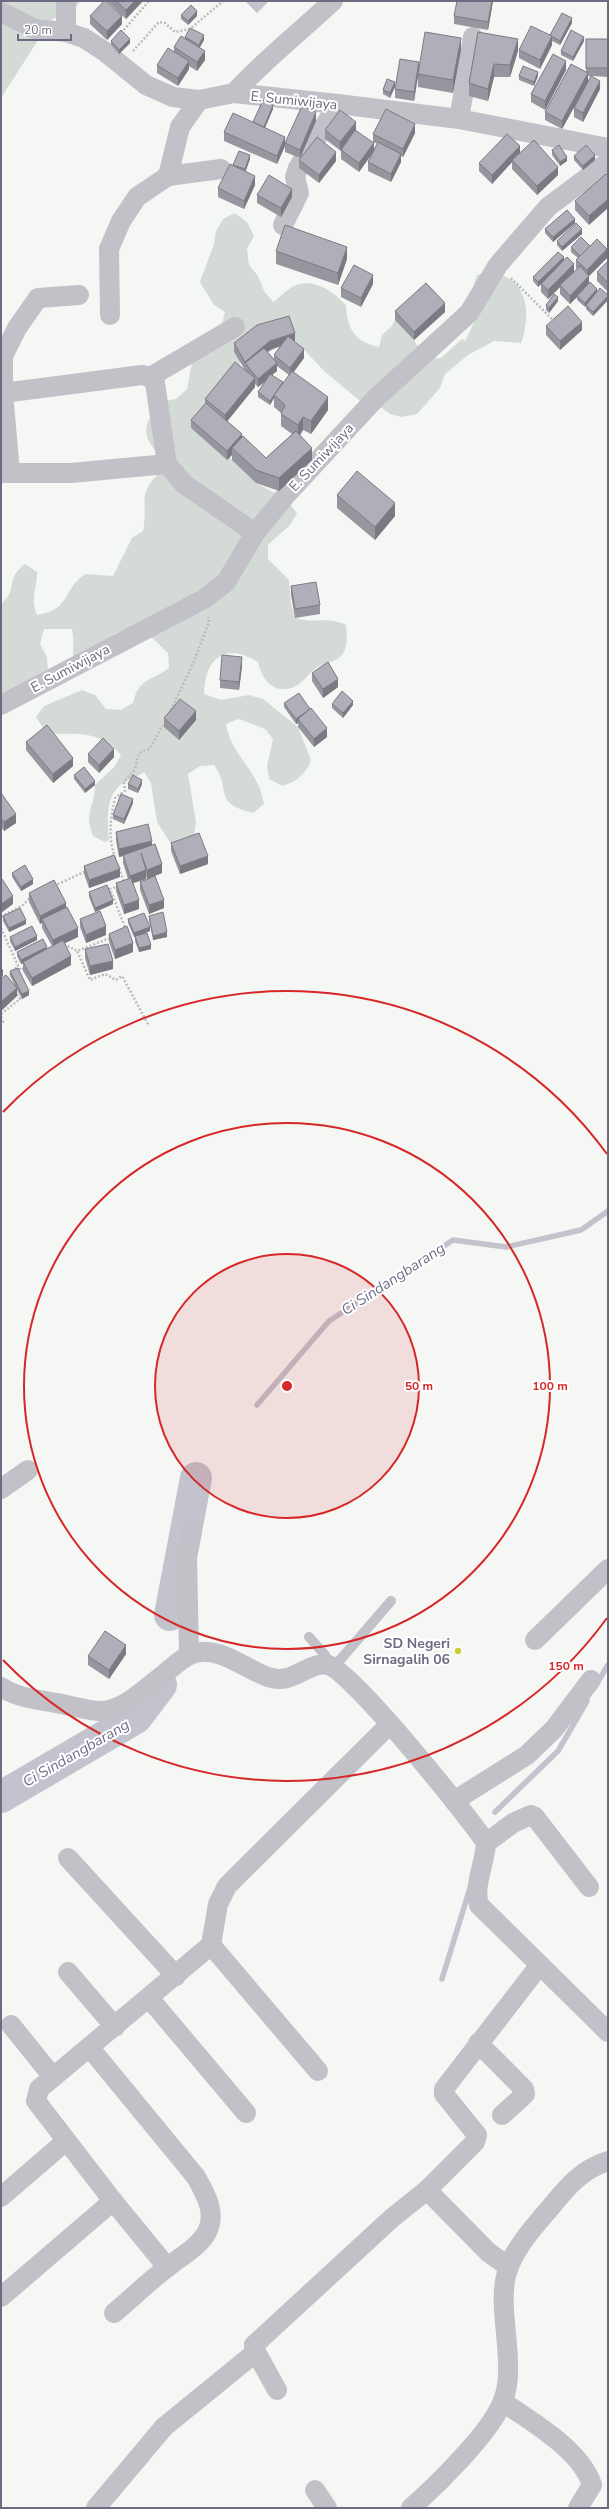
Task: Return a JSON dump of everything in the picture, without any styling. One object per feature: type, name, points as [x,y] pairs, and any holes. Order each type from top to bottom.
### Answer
[{"type":"street","points":[[66,1],[66,32]]},
{"type":"street","points":[[234,93],[265,62],[295,37],[333,1]]},
{"type":"street","name":"E. Sumiwijaya","points":[[1,12],[35,29],[66,32],[84,38],[104,51],[146,85],[173,97],[200,100],[234,93],[338,104],[459,119],[608,148]]},
{"type":"street","points":[[459,119],[473,37]]},
{"type":"street","points":[[168,176],[180,128],[200,100]]},
{"type":"street","points":[[283,225],[299,193],[295,177],[298,168],[338,104]]},
{"type":"street","name":"E. Sumiwijaya","points":[[1,705],[204,599],[226,582],[255,533],[287,494],[376,398],[469,313],[498,265],[548,207],[608,162]]},
{"type":"street","points":[[110,315],[109,248],[121,221],[137,197],[168,176],[221,169]]},
{"type":"street","points":[[79,295],[38,298],[17,328],[3,356],[2,399],[6,472],[71,473],[167,464]]},
{"type":"street","points":[[150,377],[235,327]]},
{"type":"street","points":[[2,399],[142,375],[150,377],[155,384],[167,464],[184,484],[255,533]]},
{"type":"street","points":[[1,1489],[28,1470]]},
{"type":"street","points":[[189,1655],[187,1556],[192,1531]]},
{"type":"street","points":[[535,1640],[608,1569]]},
{"type":"street","points":[[1,1688],[23,1697],[101,1710],[117,1707],[132,1699],[189,1655],[202,1651],[214,1652],[258,1674],[282,1680],[295,1677],[314,1667],[331,1666],[346,1677],[390,1724],[454,1801],[486,1843],[485,1854],[477,1886],[476,1896],[479,1905],[539,1966],[608,2032]]},
{"type":"street","points":[[454,1801],[527,1755],[554,1729],[591,1680]]},
{"type":"street","points":[[167,2267],[113,2201],[36,2101],[39,2089],[176,1976],[211,1945],[218,1904],[227,1886],[390,1724]]},
{"type":"street","points":[[486,1843],[513,1823],[531,1815],[535,1817],[589,1887]]},
{"type":"street","points":[[68,1858],[176,1976]]},
{"type":"street","points":[[211,1945],[318,2071]]},
{"type":"street","points":[[277,2390],[256,2352],[254,2345],[426,2190],[477,2138],[475,2132],[444,2094],[444,2089],[478,2043],[539,1966]]},
{"type":"street","points":[[68,1972],[115,2027]]},
{"type":"street","points":[[149,1998],[246,2114]]},
{"type":"street","points":[[11,2025],[54,2078]]},
{"type":"street","points":[[478,2043],[524,2089],[525,2094],[502,2115]]},
{"type":"street","points":[[90,2048],[196,2177],[207,2195],[210,2208],[207,2232],[190,2250],[167,2267],[114,2313]]},
{"type":"street","points":[[2,2193],[66,2141]]},
{"type":"street","points":[[411,2508],[433,2488],[465,2452],[494,2418],[503,2402],[507,2369],[506,2276],[509,2267],[532,2230],[565,2190],[587,2168],[608,2161]]},
{"type":"street","points":[[426,2190],[488,2252],[509,2267]]},
{"type":"street","points":[[1,2297],[113,2201]]},
{"type":"street","points":[[96,2508],[164,2427],[256,2352]]},
{"type":"street","points":[[503,2402],[540,2427],[578,2460],[588,2472],[592,2485],[578,2508]]},
{"type":"street","points":[[315,2490],[327,2508]]},
{"type":"lane","points":[[309,1637],[325,1655],[331,1666],[391,1601]]},
{"type":"path","points":[[104,51],[149,1]]},
{"type":"path","points":[[120,65],[159,22],[165,23],[175,32],[190,29],[222,1]]},
{"type":"path","points":[[498,265],[556,323]]},
{"type":"path","points":[[109,863],[116,860],[109,840],[110,819],[115,798],[125,791],[124,782],[135,769],[135,759],[142,751],[149,749],[175,703],[194,661],[209,622],[204,599]]},
{"type":"path","points":[[118,866],[125,884],[110,889],[126,931],[119,934]]},
{"type":"path","points":[[47,889],[87,871]]},
{"type":"path","points":[[1,917],[23,905],[28,898],[34,895]]},
{"type":"path","points":[[2,931],[5,941],[20,970],[33,963]]},
{"type":"path","points":[[77,951],[112,937]]},
{"type":"path","points":[[60,949],[66,945],[77,951],[90,980],[105,974],[116,980],[122,976],[149,1026]]},
{"type":"path","points":[[10,982],[6,977],[18,966]]},
{"type":"path","points":[[1,1024],[3,1022],[1,1015],[20,999],[13,988]]},
{"type":"shaded area","points":[[1,1],[81,1],[73,10],[51,20],[1,98]]},
{"type":"shaded area","points":[[245,1],[269,1],[257,13]]},
{"type":"shaded area","points":[[235,213],[247,222],[254,236],[247,249],[249,265],[258,276],[264,291],[273,302],[293,286],[303,283],[310,283],[324,288],[336,295],[346,305],[348,321],[354,333],[358,338],[371,345],[379,347],[382,335],[392,326],[395,320],[410,334],[426,359],[441,358],[462,339],[465,341],[473,325],[477,309],[474,288],[477,275],[493,274],[506,277],[515,283],[522,292],[525,303],[525,329],[521,343],[494,341],[468,355],[445,374],[440,388],[417,414],[402,417],[390,414],[379,406],[366,406],[324,371],[295,340],[282,343],[270,352],[242,358],[226,407],[227,456],[239,464],[256,483],[277,494],[279,491],[297,513],[290,525],[268,545],[268,559],[289,580],[291,604],[295,618],[302,620],[326,620],[339,622],[346,625],[346,645],[341,656],[312,671],[303,681],[294,687],[287,689],[280,689],[270,684],[262,675],[258,662],[246,656],[227,654],[219,657],[208,671],[205,681],[204,694],[221,700],[249,695],[263,699],[298,727],[311,760],[306,770],[297,780],[282,786],[269,779],[267,766],[273,739],[265,729],[239,719],[226,724],[229,736],[239,755],[256,781],[264,804],[253,813],[232,805],[227,800],[222,782],[214,765],[200,766],[188,774],[196,822],[194,837],[184,848],[171,844],[157,822],[151,783],[144,772],[125,782],[118,787],[114,793],[108,816],[109,840],[105,842],[93,836],[90,828],[89,815],[95,793],[95,785],[114,767],[121,755],[105,741],[96,737],[78,734],[47,734],[36,717],[44,706],[82,690],[95,695],[106,709],[121,710],[133,703],[142,684],[169,668],[168,653],[150,636],[144,633],[132,630],[124,631],[114,634],[106,648],[73,667],[72,629],[44,629],[40,644],[47,657],[48,672],[1,701],[1,604],[10,592],[16,573],[25,564],[37,572],[34,603],[37,615],[56,608],[65,599],[77,580],[85,574],[113,576],[132,538],[143,531],[145,499],[148,486],[162,470],[162,457],[150,442],[146,429],[151,416],[162,401],[176,399],[187,389],[194,352],[222,324],[225,312],[214,305],[200,282],[214,244],[216,231],[223,219]]},
{"type":"building","points":[[104,1],[106,1],[122,16],[107,31],[90,16]]},
{"type":"building","points":[[116,1],[135,1],[126,10]]},
{"type":"building","points":[[457,1],[492,1],[488,22],[454,16]]},
{"type":"building","points":[[191,5],[197,11],[188,21],[181,15]]},
{"type":"building","points":[[562,13],[572,18],[560,41],[550,35]]},
{"type":"building","points":[[531,26],[552,36],[540,60],[519,50]]},
{"type":"building","points":[[190,28],[204,35],[199,45],[185,37]]},
{"type":"building","points":[[121,30],[130,39],[119,50],[111,41]]},
{"type":"building","points":[[571,30],[584,37],[573,57],[561,51]]},
{"type":"building","points":[[425,32],[461,38],[453,80],[418,74]]},
{"type":"building","points":[[478,32],[518,39],[510,65],[494,64],[488,89],[469,83]]},
{"type":"building","points":[[181,36],[205,51],[197,62],[174,47]]},
{"type":"building","points":[[586,39],[608,39],[608,68],[586,68]]},
{"type":"building","points":[[168,48],[189,61],[178,78],[157,65]]},
{"type":"building","points":[[553,54],[566,61],[545,101],[531,94]]},
{"type":"building","points":[[400,59],[419,62],[414,92],[395,89]]},
{"type":"building","points":[[571,64],[588,73],[562,121],[545,112]]},
{"type":"building","points":[[523,66],[538,72],[534,82],[519,76]]},
{"type":"building","points":[[591,76],[600,81],[583,113],[574,108]]},
{"type":"building","points":[[387,79],[395,82],[390,93],[383,90]]},
{"type":"building","points":[[263,100],[273,105],[264,127],[253,122]]},
{"type":"building","points":[[302,106],[316,112],[300,150],[285,143]]},
{"type":"building","points":[[386,109],[415,124],[403,149],[373,134]]},
{"type":"building","points":[[340,110],[356,122],[340,142],[325,130]]},
{"type":"building","points":[[233,113],[285,137],[277,156],[224,132]]},
{"type":"building","points":[[355,130],[374,143],[359,163],[341,150]]},
{"type":"building","points":[[507,134],[520,146],[492,175],[479,163]]},
{"type":"building","points":[[317,137],[336,152],[319,175],[299,160]]},
{"type":"building","points":[[534,140],[558,167],[537,186],[512,160]]},
{"type":"building","points":[[378,142],[401,154],[391,174],[368,162]]},
{"type":"building","points":[[559,145],[567,157],[560,162],[552,150]]},
{"type":"building","points":[[586,145],[595,155],[583,166],[574,156]]},
{"type":"building","points":[[239,151],[250,155],[245,169],[233,165]]},
{"type":"building","points":[[230,164],[255,176],[244,201],[218,188]]},
{"type":"building","points":[[606,174],[608,176],[608,199],[589,216],[575,201]]},
{"type":"building","points":[[269,175],[292,189],[281,208],[257,195]]},
{"type":"building","points":[[567,210],[575,219],[553,237],[545,229]]},
{"type":"building","points":[[576,223],[582,229],[562,247],[557,241]]},
{"type":"building","points":[[285,225],[347,247],[338,273],[276,251]]},
{"type":"building","points":[[581,237],[590,246],[580,256],[571,247]]},
{"type":"building","points":[[597,239],[607,249],[587,270],[576,260]]},
{"type":"building","points":[[558,252],[564,257],[538,282],[533,277]]},
{"type":"building","points":[[567,257],[574,264],[548,290],[541,284]]},
{"type":"building","points":[[608,261],[608,283],[597,272]]},
{"type":"building","points":[[354,265],[373,275],[361,298],[341,288]]},
{"type":"building","points":[[580,266],[589,276],[570,296],[560,285]]},
{"type":"building","points":[[590,282],[597,289],[585,303],[577,296]]},
{"type":"building","points":[[426,283],[445,303],[414,332],[395,311]]},
{"type":"building","points":[[600,288],[608,296],[593,312],[586,305]]},
{"type":"building","points":[[554,294],[558,297],[549,308],[546,305]]},
{"type":"building","points":[[568,306],[582,322],[560,341],[546,326]]},
{"type":"building","points":[[289,316],[295,333],[270,341],[245,362],[234,343],[257,325]]},
{"type":"building","points":[[288,336],[304,349],[290,368],[274,355]]},
{"type":"building","points":[[264,348],[277,363],[258,379],[245,363]]},
{"type":"building","points":[[235,362],[255,378],[225,415],[205,399]]},
{"type":"building","points":[[292,371],[328,397],[311,421],[303,417],[298,425],[281,414],[285,405],[274,395]]},
{"type":"building","points":[[270,374],[283,382],[270,401],[258,392]]},
{"type":"building","points":[[206,403],[242,434],[227,451],[191,420]]},
{"type":"building","points":[[296,431],[312,448],[279,478],[256,470],[232,448],[243,436],[266,458]]},
{"type":"building","points":[[357,471],[395,503],[375,527],[337,495]]},
{"type":"building","points":[[316,582],[320,605],[295,609],[291,586]]},
{"type":"building","points":[[222,655],[242,657],[239,682],[220,680]]},
{"type":"building","points":[[328,662],[338,679],[323,689],[312,673]]},
{"type":"building","points":[[342,691],[353,701],[343,713],[332,704]]},
{"type":"building","points":[[299,693],[310,709],[296,719],[284,703]]},
{"type":"building","points":[[180,699],[196,711],[179,731],[164,718]]},
{"type":"building","points":[[311,708],[327,728],[314,739],[298,719]]},
{"type":"building","points":[[47,725],[73,758],[53,774],[26,742]]},
{"type":"building","points":[[103,738],[114,749],[99,765],[88,754]]},
{"type":"building","points":[[84,767],[95,781],[85,789],[74,775]]},
{"type":"building","points":[[133,775],[142,780],[138,789],[128,784]]},
{"type":"building","points":[[1,793],[16,814],[4,822],[1,818]]},
{"type":"building","points":[[121,794],[133,799],[124,819],[113,815]]},
{"type":"building","points":[[148,824],[152,841],[119,849],[116,832]]},
{"type":"building","points":[[199,833],[208,856],[180,866],[171,843]]},
{"type":"building","points":[[155,844],[162,864],[147,870],[141,853],[146,870],[130,876],[123,855]]},
{"type":"building","points":[[114,855],[120,869],[89,880],[84,866]]},
{"type":"building","points":[[25,865],[33,879],[21,887],[12,873]]},
{"type":"building","points":[[155,876],[164,900],[149,905],[140,882]]},
{"type":"building","points":[[131,878],[139,900],[124,905],[116,883]]},
{"type":"building","points":[[1,879],[13,896],[1,904]]},
{"type":"building","points":[[54,880],[66,903],[40,916],[29,893]]},
{"type":"building","points":[[107,885],[113,900],[95,908],[89,892]]},
{"type":"building","points":[[67,907],[78,928],[53,940],[42,919]]},
{"type":"building","points":[[20,908],[26,920],[9,928],[3,916]]},
{"type":"building","points":[[100,911],[106,926],[86,935],[80,919]]},
{"type":"building","points":[[163,912],[167,932],[153,936],[149,916]]},
{"type":"building","points":[[144,913],[150,927],[134,933],[128,919]]},
{"type":"building","points":[[32,926],[37,936],[15,947],[10,937]]},
{"type":"building","points":[[127,926],[133,943],[115,950],[109,934]]},
{"type":"building","points":[[147,933],[151,945],[139,948],[135,936]]},
{"type":"building","points":[[43,939],[47,947],[21,960],[17,952]]},
{"type":"building","points":[[63,940],[71,956],[32,978],[23,962]]},
{"type":"building","points":[[108,944],[113,961],[90,966],[85,949]]},
{"type":"building","points":[[18,968],[29,991],[22,994],[10,971]]},
{"type":"building","points":[[6,975],[17,988],[1,1002],[1,979]]},
{"type":"building","points":[[105,1631],[126,1645],[109,1670],[88,1656]]},
{"type":"waterway","name":"Ci Sindangbarang","points":[[257,1405],[329,1321],[453,1240],[506,1247],[581,1230],[608,1211]]},
{"type":"waterway","name":"Ci Sindangbarang","points":[[170,1615],[196,1478]]},
{"type":"waterway","points":[[597,1683],[608,1665]]},
{"type":"waterway","name":"Ci Sindangbarang","points":[[1,1797],[136,1718],[161,1685]]},
{"type":"waterway","points":[[495,1812],[558,1751],[587,1701]]},
{"type":"waterway","points":[[442,1979],[470,1888]]},
{"type":"place","name":"SD Negeri Sirnagalih 06","points":[[458,1651]]}]
